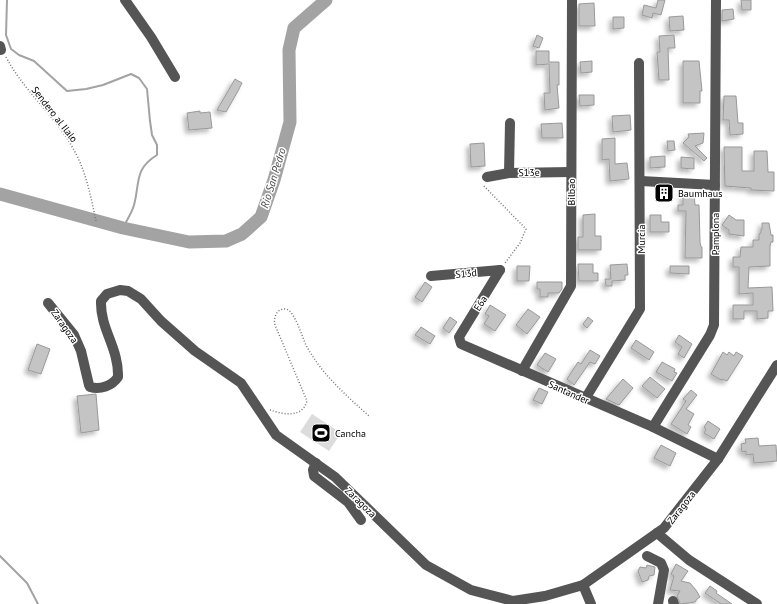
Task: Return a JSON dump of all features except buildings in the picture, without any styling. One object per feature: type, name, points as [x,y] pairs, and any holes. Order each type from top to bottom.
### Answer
[{"type":"street","points":[[125,0],[151,37],[174,77]]},
{"type":"street","name":"Bilbao","points":[[522,370],[571,286],[572,0]]},
{"type":"street","name":"Pamplona","points":[[653,427],[710,335],[714,325],[716,0]]},
{"type":"street","name":"Murcia","points":[[585,399],[640,309],[641,181],[639,63]]},
{"type":"street","points":[[509,173],[510,123]]},
{"type":"street","name":"S13e","points":[[487,177],[509,173],[571,172]]},
{"type":"street","points":[[641,181],[714,185]]},
{"type":"street","name":"S13d","points":[[431,276],[500,270]]},
{"type":"street","name":"E6a","points":[[459,337],[500,270]]},
{"type":"street","name":"Zaragoza","points":[[48,303],[74,335],[81,351],[90,387],[97,389],[106,387],[118,377],[117,357],[100,314],[102,298],[120,290],[128,291],[141,299],[161,321],[195,351],[241,383],[276,435],[335,477],[426,565],[471,590],[512,602],[545,596],[583,585],[657,533],[670,522],[718,459],[777,365]]},
{"type":"street","name":"Santander","points":[[459,337],[461,344],[585,399],[653,427],[718,459]]},
{"type":"street","points":[[316,463],[313,470],[314,476],[348,502],[361,520]]},
{"type":"street","points":[[657,533],[666,542],[757,604]]},
{"type":"street","points":[[647,556],[661,563],[664,570],[658,604]]},
{"type":"street","points":[[583,585],[591,604]]},
{"type":"path","name":"Sendero al Ilalo","points":[[2,50],[28,91],[60,130],[76,154],[87,181],[96,221]]},
{"type":"path","points":[[487,177],[484,183],[485,187],[526,229],[520,243],[500,270]]},
{"type":"path","points":[[258,407],[285,415],[297,413],[306,404],[307,400],[275,325],[274,320],[277,312],[286,309],[292,312],[306,346],[331,382],[370,416]]},
{"type":"shaded area","name":"Cancha","points":[[312,414],[341,433],[329,451],[300,432]]},
{"type":"waterway","points":[[7,0],[6,35],[11,49],[19,55],[34,61],[67,91],[103,85],[131,74],[139,78],[147,89],[152,135],[157,145],[157,155],[150,160],[141,171],[133,208],[123,228]]},
{"type":"waterway","name":"Río San Pedro","points":[[0,194],[123,228],[189,242],[226,241],[242,234],[261,217],[274,180],[290,122],[289,50],[294,28],[326,0]]},
{"type":"waterway","points":[[0,556],[27,583],[38,604]]},
{"type":"place","name":"Baumhaus","points":[[664,193]]},
{"type":"place","name":"Cancha","points":[[321,433]]}]
